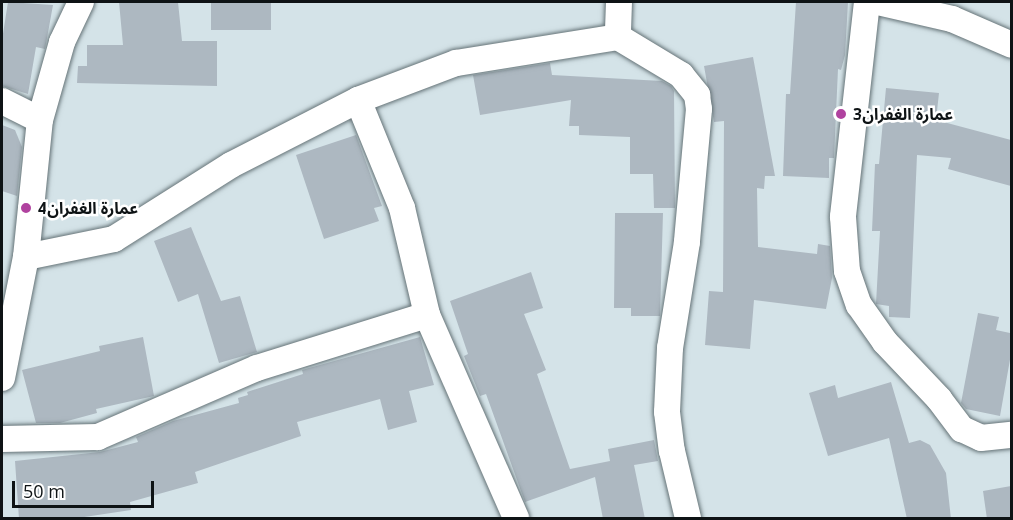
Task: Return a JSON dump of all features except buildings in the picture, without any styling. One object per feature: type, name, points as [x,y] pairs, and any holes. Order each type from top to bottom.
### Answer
[{"type":"street","points":[[2,378],[26,257],[40,120],[63,42],[81,2]]},
{"type":"street","points":[[618,37],[619,2]]},
{"type":"street","points":[[867,2],[843,217],[847,271],[859,305],[878,333],[962,429],[981,438],[1011,435]]},
{"type":"street","points":[[878,2],[952,19],[1011,45]]},
{"type":"street","points":[[26,257],[114,239],[231,165],[358,100],[456,63],[618,37],[681,75],[697,95],[699,108],[687,242],[670,348],[667,412],[672,452],[688,519]]},
{"type":"street","points":[[358,100],[402,208],[427,315],[516,519]]},
{"type":"street","points":[[2,101],[40,120]]},
{"type":"street","points":[[2,439],[98,437],[257,368],[427,315]]},
{"type":"place","name":"عمارة الغفران3","points":[[841,114]]},
{"type":"place","name":"عمارة الغفران4","points":[[26,208]]}]
